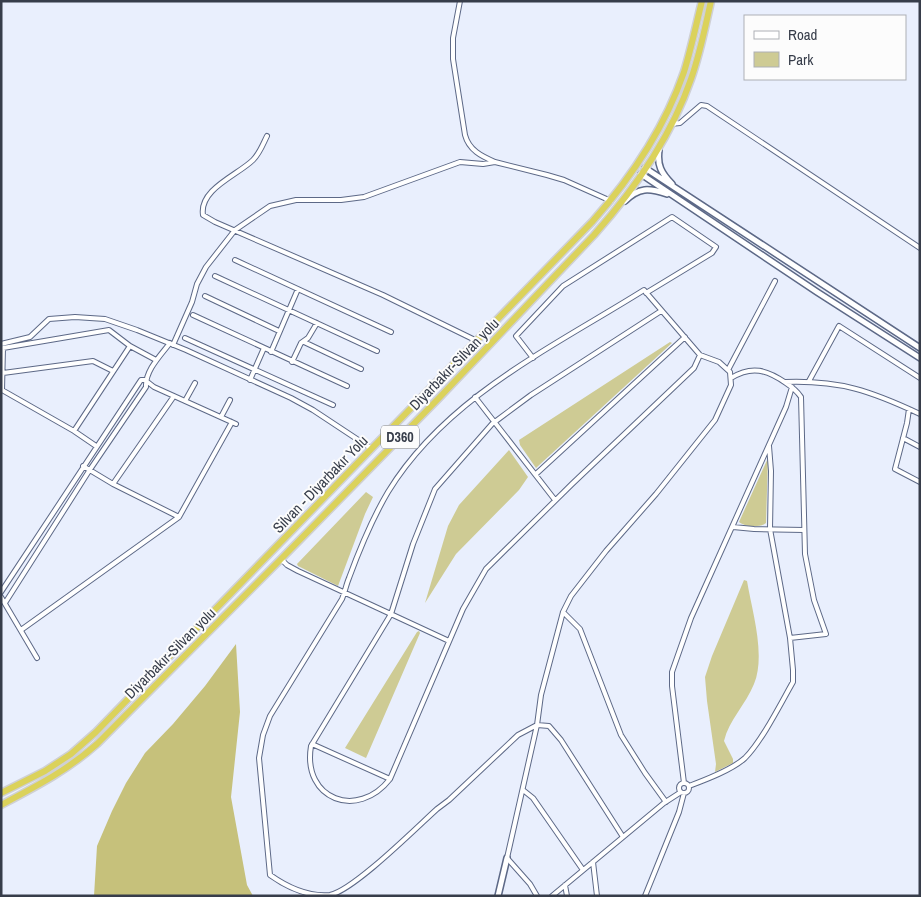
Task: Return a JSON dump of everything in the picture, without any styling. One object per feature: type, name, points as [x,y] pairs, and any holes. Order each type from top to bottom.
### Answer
[{"type":"highway","name":"Silvan - Diyarbakır Yolu","points":[[1,793],[45,771],[71,754],[96,732],[611,201],[663,121],[684,72],[702,1]]},
{"type":"highway","name":"Diyarbakır-Silvan yolu","points":[[1,805],[54,777],[79,760],[281,559],[545,289],[615,212],[659,148],[691,81],[711,1]]},
{"type":"street","points":[[460,1],[453,38],[453,59],[467,144],[482,156],[495,162],[564,180],[611,201]]},
{"type":"street","points":[[671,124],[680,123],[701,104],[707,106],[920,248]]},
{"type":"street","points":[[267,136],[254,160],[215,188],[202,210],[203,215],[383,295],[477,341]]},
{"type":"street","points":[[659,148],[658,160],[662,174],[677,190]]},
{"type":"street","points":[[5,603],[89,471],[146,388],[146,380],[156,360],[171,344],[192,302],[197,284],[206,266],[235,230],[270,206],[296,200],[341,200],[364,197],[460,162],[483,164],[495,162]]},
{"type":"street","points":[[643,171],[677,190],[920,348]]},
{"type":"street","points":[[643,171],[672,195],[920,358]]},
{"type":"street","points":[[615,212],[633,193],[641,190],[672,195]]},
{"type":"street","points":[[533,358],[516,336],[563,286],[672,217],[716,247],[712,253],[646,293]]},
{"type":"street","points":[[235,260],[391,332]]},
{"type":"street","points":[[215,276],[377,351]]},
{"type":"street","points":[[728,370],[775,281]]},
{"type":"street","points":[[271,352],[298,289]]},
{"type":"street","points":[[498,896],[536,725],[541,694],[563,612],[571,596],[606,551],[715,420],[731,385],[730,372],[719,362],[700,355],[644,290],[491,385],[449,419],[409,462],[388,492],[368,530],[347,580],[345,592],[270,716],[262,735],[259,758],[270,875],[287,888],[315,896],[329,895],[341,891],[361,876],[449,800],[518,735],[536,725],[549,726],[561,740],[623,837]]},
{"type":"street","points":[[205,296],[279,331]]},
{"type":"street","points":[[661,311],[531,395],[496,422],[435,489],[413,544],[391,614],[312,744],[309,757],[313,778],[322,791],[337,799],[352,802],[372,795],[383,788],[390,779],[466,603],[486,569],[694,368],[700,355]]},
{"type":"street","points":[[193,315],[292,362],[348,386]]},
{"type":"street","points":[[1,344],[30,337],[49,319],[75,317],[105,319],[171,344],[291,398],[313,410],[372,449]]},
{"type":"street","points":[[292,362],[301,343],[304,342],[316,323]]},
{"type":"street","points":[[809,381],[839,326],[920,378]]},
{"type":"street","points":[[96,446],[74,431],[2,390],[3,348],[110,330],[130,346],[156,360]]},
{"type":"street","points":[[536,474],[684,337]]},
{"type":"street","points":[[185,338],[333,405]]},
{"type":"street","points":[[304,342],[361,369]]},
{"type":"street","points":[[74,431],[130,346]]},
{"type":"street","points":[[250,380],[264,348]]},
{"type":"street","points":[[3,373],[93,361],[113,371]]},
{"type":"street","points":[[730,378],[738,373],[756,370],[772,373],[792,387],[801,397],[805,554],[814,600],[826,634],[790,638]]},
{"type":"street","points":[[1,592],[141,380],[146,380],[154,387],[234,423],[179,517],[21,630]]},
{"type":"street","points":[[785,382],[809,381],[842,384],[871,393],[920,414]]},
{"type":"street","points":[[185,401],[195,383]]},
{"type":"street","points":[[684,783],[672,686],[672,672],[691,618],[786,407],[792,387]]},
{"type":"street","points":[[113,484],[174,396]]},
{"type":"street","points":[[476,397],[556,500]]},
{"type":"street","points":[[221,417],[230,400]]},
{"type":"street","points":[[909,408],[895,469],[920,482]]},
{"type":"street","points":[[903,438],[920,447]]},
{"type":"street","points":[[552,896],[666,802],[688,791],[689,786],[735,765],[745,758],[792,682],[793,670],[790,638],[770,529],[771,471],[769,444]]},
{"type":"street","points":[[83,466],[113,484],[179,517]]},
{"type":"street","points":[[732,527],[804,530]]},
{"type":"street","points":[[281,559],[286,565],[449,641]]},
{"type":"street","points":[[1,597],[38,658]]},
{"type":"street","points":[[563,612],[580,629],[622,735],[645,773],[666,802]]},
{"type":"street","points":[[312,744],[390,779]]},
{"type":"street","points":[[684,783],[689,786]]},
{"type":"street","points":[[645,896],[678,812],[682,793],[679,786],[684,783]]},
{"type":"street","points":[[522,790],[533,798],[583,870]]},
{"type":"street","points":[[507,858],[530,884],[537,896]]},
{"type":"street","points":[[593,862],[597,896]]},
{"type":"street","points":[[565,885],[567,896]]},
{"type":"green space","points":[[670,342],[672,343],[536,468],[520,445],[519,440]]},
{"type":"green space","points":[[509,450],[528,477],[519,490],[456,554],[425,603],[448,526],[459,505]]},
{"type":"green space","points":[[768,458],[766,523],[756,526],[745,525],[739,522]]},
{"type":"green space","points":[[366,492],[373,497],[338,586],[298,566],[297,564]]},
{"type":"green space","points":[[744,580],[747,581],[757,633],[759,660],[751,691],[726,733],[724,741],[733,759],[733,763],[715,772],[716,764],[705,677]]},
{"type":"green space","points":[[419,631],[420,633],[366,758],[345,748],[417,632]]},
{"type":"shaded area","points":[[236,644],[240,712],[231,797],[247,885],[253,896],[94,896],[97,846],[126,783],[145,753],[173,724],[205,686]]}]
